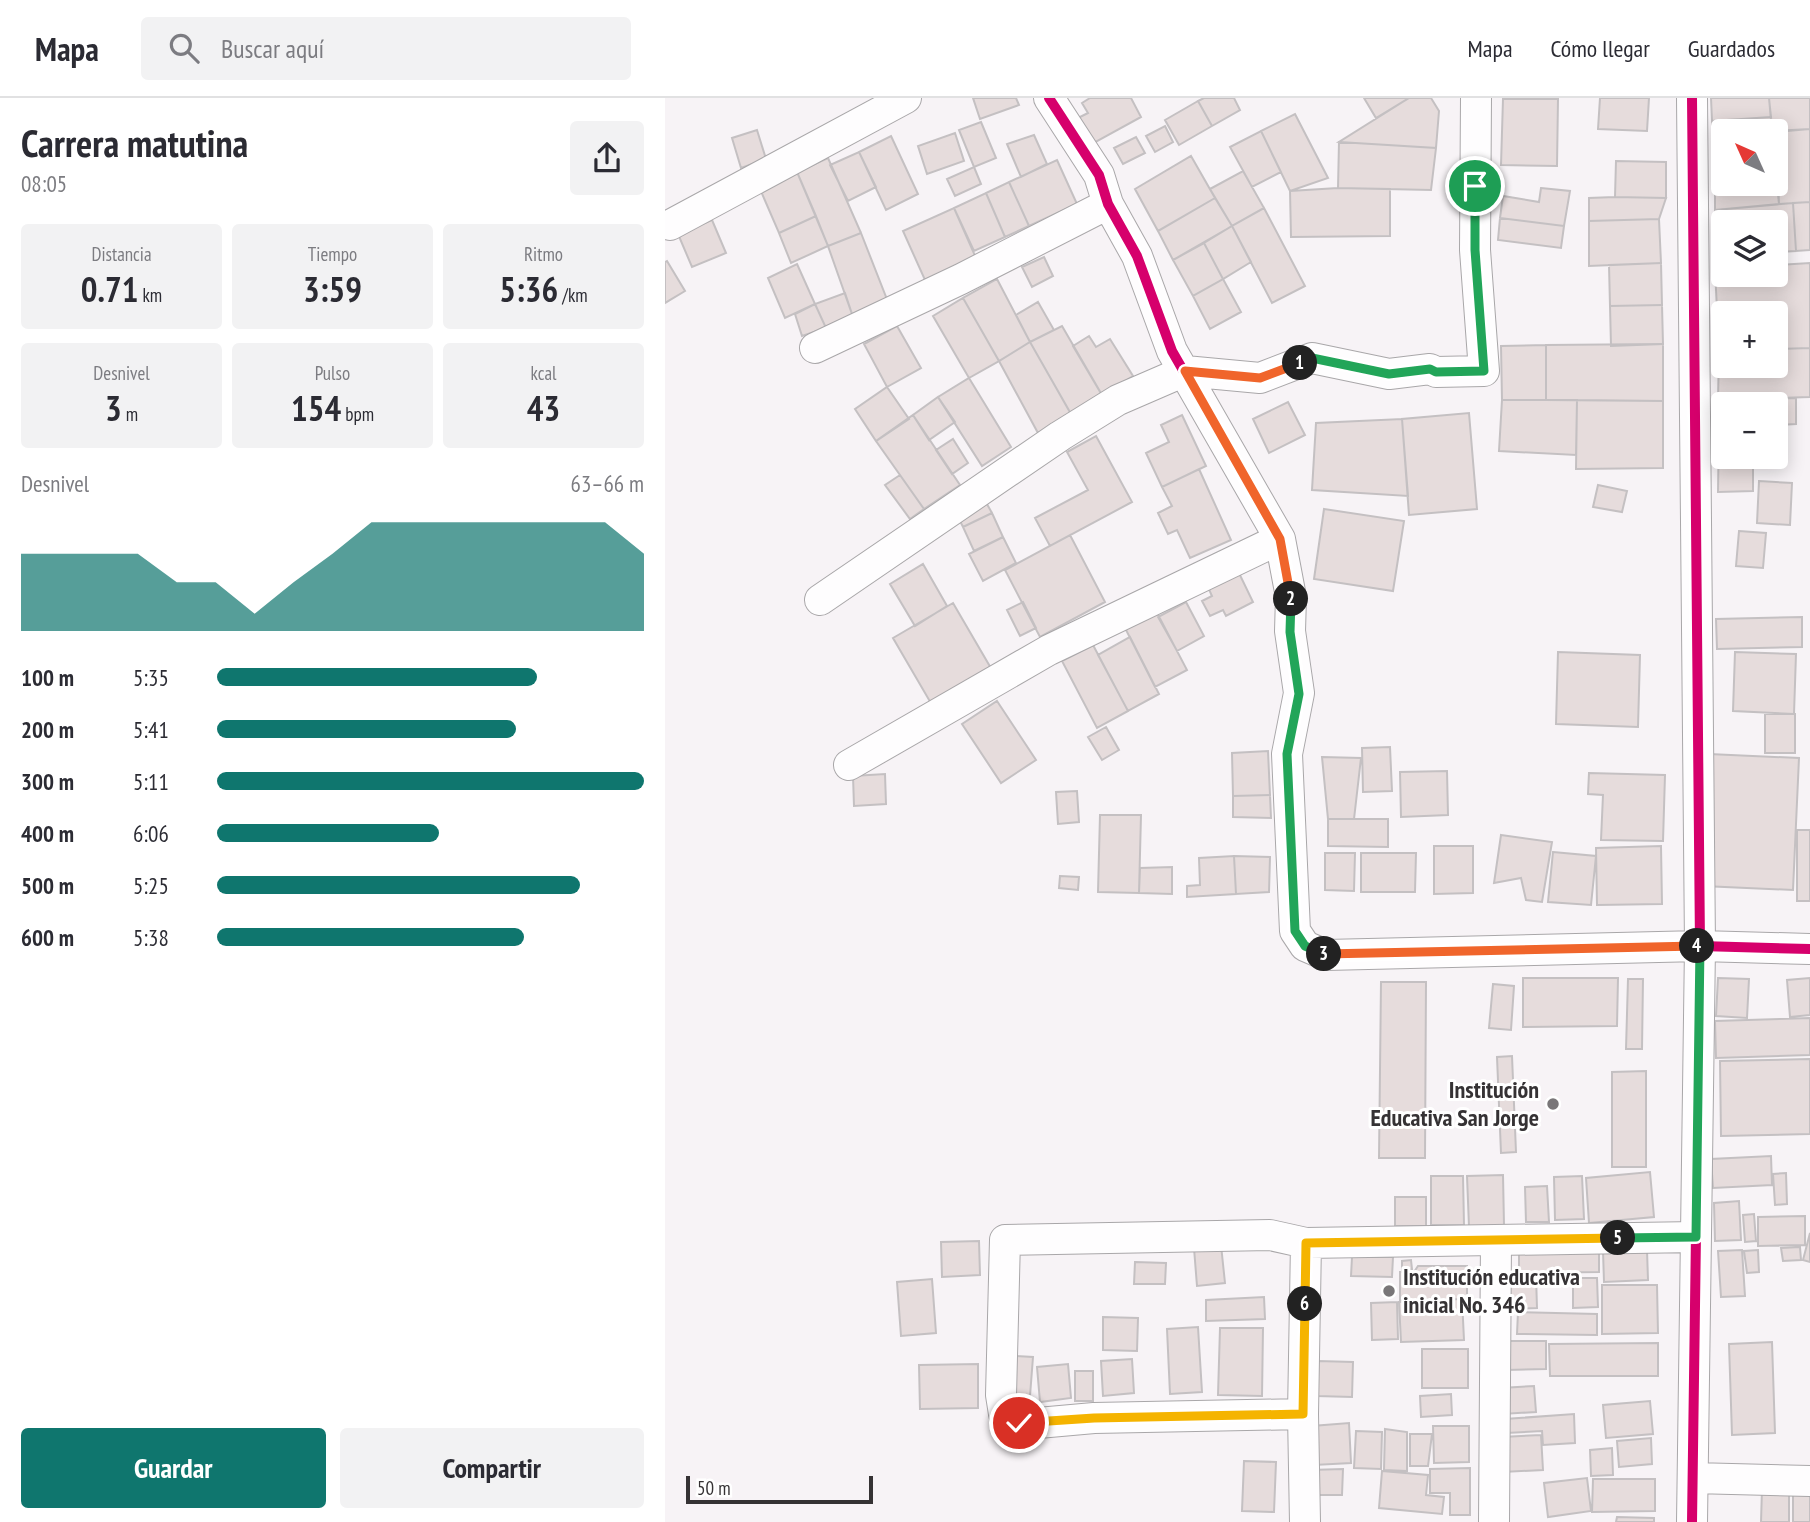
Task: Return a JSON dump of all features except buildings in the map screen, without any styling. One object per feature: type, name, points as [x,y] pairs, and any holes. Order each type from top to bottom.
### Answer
[{"type":"street","points":[[670,225],[906,98]]},
{"type":"street","points":[[1049,98],[1099,174],[1108,204],[1137,256],[1172,351],[1280,539],[1291,597],[1290,632],[1299,694],[1287,754],[1295,931],[1305,946],[1326,955],[1700,946],[1810,949]]},
{"type":"street","points":[[820,600],[1095,414],[1118,400],[1185,371],[1260,378],[1312,358],[1389,374],[1430,369],[1436,372],[1484,371],[1475,250],[1476,98]]},
{"type":"street","points":[[1692,98],[1700,946],[1692,1522]]},
{"type":"street","points":[[815,348],[961,279],[1108,204]]},
{"type":"street","points":[[849,765],[1049,650],[1280,539]]},
{"type":"street","points":[[1303,1414],[1094,1418],[1027,1424],[1004,1414],[1000,1395],[1005,1240],[1270,1235],[1306,1243],[1696,1237]]},
{"type":"street","points":[[1494,1522],[1496,1241]]},
{"type":"street","points":[[1305,1522],[1303,1414],[1306,1243]]},
{"type":"street","points":[[1693,1478],[1810,1481]]},
{"type":"cycle path","points":[[1049,98],[1099,175],[1108,204],[1137,256],[1172,351],[1280,539],[1291,597],[1290,631],[1299,693],[1287,754],[1295,931],[1305,946],[1326,955],[1700,946],[1810,949]]},
{"type":"cycle path","points":[[1692,98],[1700,946],[1692,1522]]},
{"type":"place","name":"Institución Educativa San Jorge","points":[[1553,1104]]},
{"type":"place","name":"Institución educativa inicial No. 346","points":[[1389,1291]]},
{"type":"route","points":[[1019,1423],[1094,1418],[1303,1414],[1306,1243],[1696,1237],[1700,946],[1326,955],[1305,946],[1295,931],[1287,754],[1299,694],[1290,632],[1291,597],[1280,539],[1185,371],[1260,378],[1312,358],[1389,374],[1430,369],[1436,372],[1484,371],[1475,250],[1475,186]]}]
